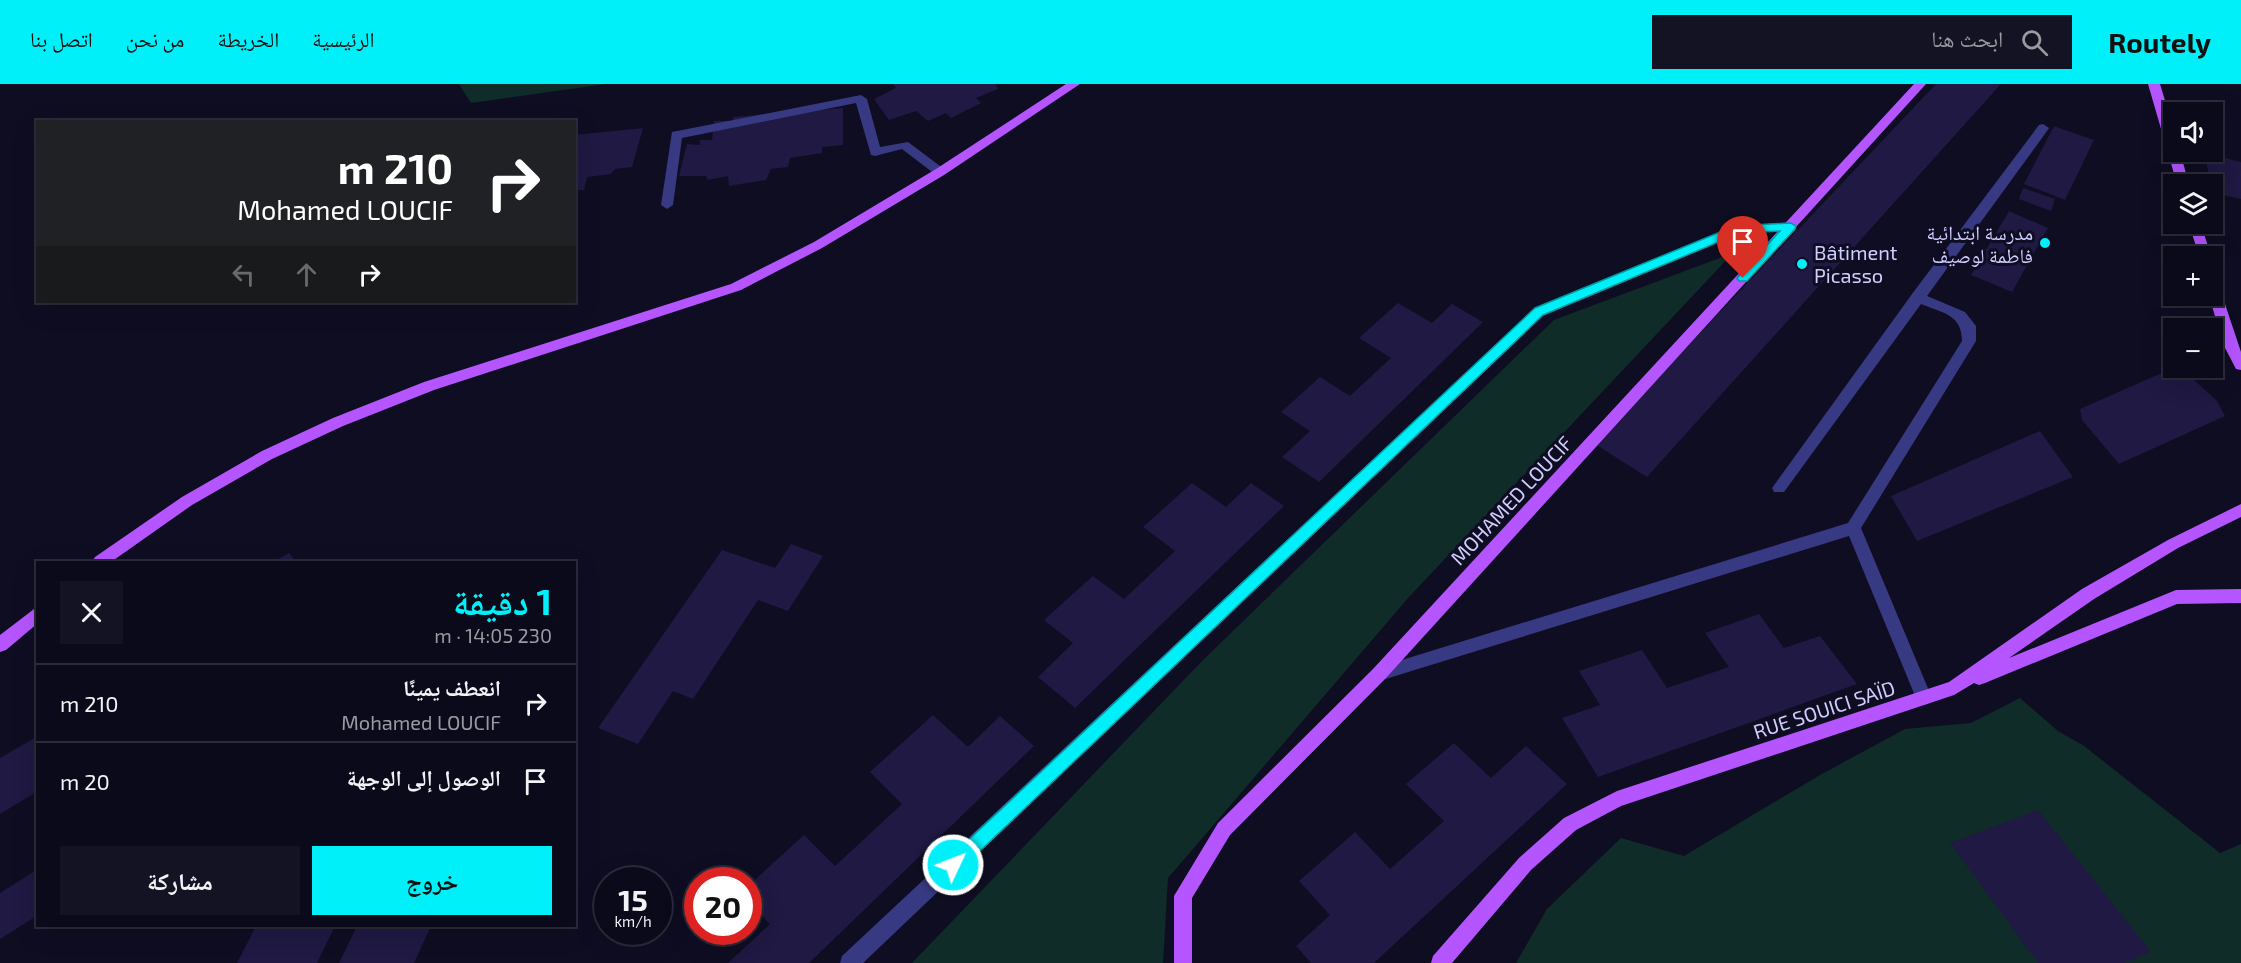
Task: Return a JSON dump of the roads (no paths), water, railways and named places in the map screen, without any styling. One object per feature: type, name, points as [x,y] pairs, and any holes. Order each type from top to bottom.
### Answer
[{"type":"main road","points":[[101,561],[187,501],[267,455],[338,422],[429,386],[736,287],[818,245],[940,172],[1074,84]]},
{"type":"main road","name":"MOHAMED LOUCIF","points":[[1183,963],[1183,896],[1224,829],[1379,674],[1920,84]]},
{"type":"main road","points":[[2154,84],[2163,114]]},
{"type":"main road","points":[[2219,306],[2231,346],[2241,365]]},
{"type":"main road","name":"RUE SOUICI SAÏD","points":[[1440,963],[1525,864],[1570,824],[1617,799],[1954,688],[2088,594],[2173,544],[2241,510]]},
{"type":"main road","points":[[1954,688],[2176,597],[2241,596]]},
{"type":"main road","points":[[0,645],[36,615]]},
{"type":"street","points":[[667,204],[676,135],[861,99],[875,152],[904,145],[940,172]]},
{"type":"street","points":[[1779,488],[2043,128]]},
{"type":"street","points":[[849,963],[1539,312],[1739,229],[1791,226]]},
{"type":"street","points":[[1379,674],[1853,528],[1969,341],[1969,326],[1960,315],[1917,297]]},
{"type":"street","points":[[1853,528],[1924,698]]},
{"type":"place","name":"مدرسة ابتدائية فاطمة لوصيف","points":[[2045,243]]},
{"type":"place","name":"Bâtiment Picasso","points":[[1802,264]]}]
